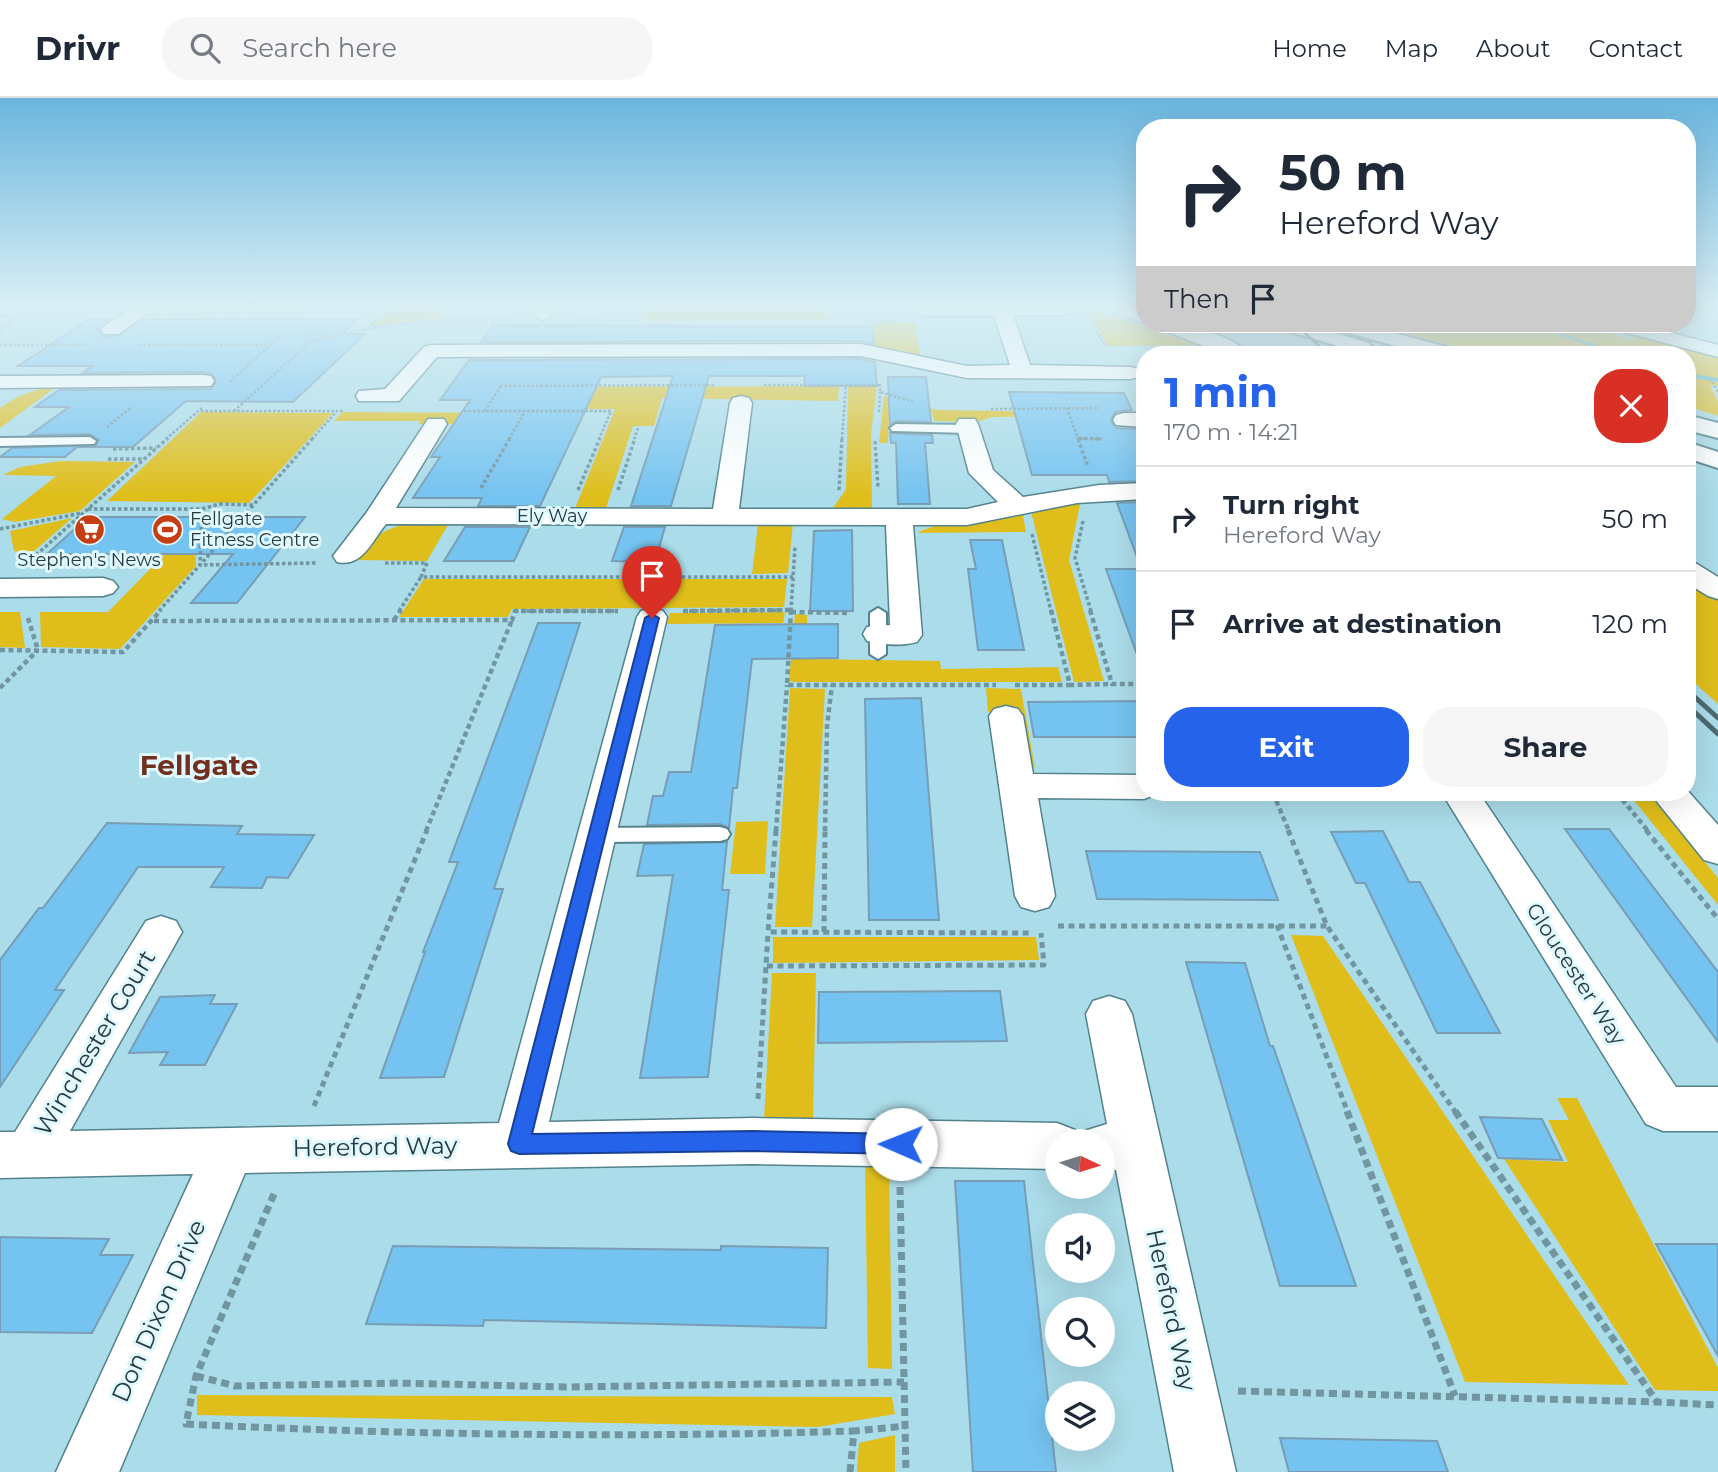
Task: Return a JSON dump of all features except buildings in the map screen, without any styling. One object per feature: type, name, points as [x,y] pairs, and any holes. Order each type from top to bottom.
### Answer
[{"type":"main road","points":[[1696,423],[1718,429]]},
{"type":"main road","points":[[1696,444],[1718,449]]},
{"type":"main road","points":[[1696,453],[1718,460]]},
{"type":"street","points":[[367,396],[391,396],[416,368]]},
{"type":"street","points":[[950,368],[967,372],[1132,374]]},
{"type":"street","points":[[0,382],[203,381]]},
{"type":"street","points":[[0,402],[28,382]]},
{"type":"street","points":[[725,517],[739,391]]},
{"type":"street","points":[[347,556],[378,516],[436,424]]},
{"type":"street","points":[[968,426],[981,473],[1018,506]]},
{"type":"street","name":"Ely Way","points":[[378,516],[967,517],[1087,493],[1136,491]]},
{"type":"street","points":[[878,634],[906,635],[889,517]]},
{"type":"street","points":[[1696,576],[1718,590]]},
{"type":"street","points":[[0,588],[103,587]]},
{"type":"street","points":[[519,1144],[651,613]]},
{"type":"street","points":[[1006,716],[1043,916]]},
{"type":"street","points":[[1017,786],[1136,787]]},
{"type":"street","name":"Gloucester Way","points":[[1465,801],[1663,1110],[1718,1110]]},
{"type":"street","points":[[1676,801],[1718,850]]},
{"type":"street","name":"Winchester Court","points":[[14,1154],[161,932]]},
{"type":"street","name":"Hereford Way","points":[[1110,1014],[1120,1147],[1188,1390],[1205,1472]]},
{"type":"street","name":"Hereford Way","points":[[230,1149],[754,1141],[1045,1146]]},
{"type":"street","name":"Winchester Court","points":[[14,1154],[230,1149]]},
{"type":"street","name":"Don Dixon Drive","points":[[87,1472],[230,1149]]},
{"type":"lane","points":[[896,428],[968,426]]},
{"type":"lane","points":[[0,442],[90,441]]},
{"type":"lane","points":[[597,835],[720,834]]},
{"type":"path","points":[[234,411],[281,368]]},
{"type":"path","points":[[485,411],[512,368]]},
{"type":"path","points":[[1712,381],[1718,392]]},
{"type":"path","points":[[500,386],[739,391],[845,384],[880,385]]},
{"type":"path","points":[[822,517],[841,487],[845,384]]},
{"type":"path","points":[[879,413],[880,392]]},
{"type":"path","points":[[199,411],[349,411]]},
{"type":"path","points":[[0,650],[123,652],[337,411]]},
{"type":"path","points":[[463,411],[611,411],[567,516]]},
{"type":"path","points":[[466,516],[525,411]]},
{"type":"path","points":[[610,517],[638,428]]},
{"type":"path","points":[[876,432],[889,517]]},
{"type":"path","points":[[106,449],[157,448]]},
{"type":"path","points":[[1087,493],[1075,558],[1112,684]]},
{"type":"path","points":[[0,529],[86,511],[202,509],[219,504],[253,505]]},
{"type":"path","points":[[1018,506],[1027,514],[1070,685],[1136,684]]},
{"type":"path","points":[[200,565],[202,509]]},
{"type":"path","points":[[200,565],[317,563]]},
{"type":"path","points":[[379,563],[427,563],[394,620]]},
{"type":"path","points":[[421,576],[793,577]]},
{"type":"path","points":[[878,634],[791,611],[515,611],[311,1113],[196,1376],[186,1424],[462,1435],[730,1436],[905,1426]]},
{"type":"path","points":[[153,621],[512,620]]},
{"type":"path","points":[[0,688],[38,650]]},
{"type":"path","points":[[754,1141],[787,685]]},
{"type":"path","points":[[824,932],[827,726],[832,685]]},
{"type":"path","points":[[1276,801],[1327,926],[1657,1402]]},
{"type":"path","points":[[1623,801],[1718,919]]},
{"type":"path","points":[[767,966],[1044,965],[1041,933],[1043,916],[1327,926]]},
{"type":"path","points":[[1277,925],[1455,1396]]},
{"type":"path","points":[[768,932],[1041,933]]},
{"type":"path","points":[[901,1144],[906,1472]]},
{"type":"path","points":[[196,1376],[234,1387],[397,1383],[565,1387],[904,1381]]},
{"type":"path","points":[[1188,1390],[1718,1405]]},
{"type":"path","points":[[850,1472],[854,1430]]},
{"type":"shaded area","points":[[1696,368],[1718,368],[1718,386],[1710,385],[1718,401],[1718,416],[1696,409]]},
{"type":"shaded area","points":[[839,386],[838,401],[662,398],[654,426],[633,426],[605,511],[574,511],[615,409],[490,409],[503,387]]},
{"type":"shaded area","points":[[848,386],[877,386],[871,434],[872,511],[831,511],[846,489]]},
{"type":"shaded area","points":[[56,387],[0,428],[0,408],[26,393]]},
{"type":"shaded area","points":[[884,396],[937,410],[1064,412],[1065,416],[992,417],[977,422],[934,421],[932,413],[889,413],[888,443],[879,443]]},
{"type":"shaded area","points":[[201,412],[333,413],[249,503],[107,501]]},
{"type":"shaded area","points":[[342,412],[518,413],[512,424],[334,421]]},
{"type":"shaded area","points":[[61,461],[135,462],[80,511],[15,522],[2,519],[56,476],[3,475],[20,467]]},
{"type":"shaded area","points":[[1081,499],[1069,560],[1104,681],[1074,682],[1031,512]]},
{"type":"shaded area","points":[[1023,515],[1026,532],[917,533],[942,524]]},
{"type":"shaded area","points":[[72,518],[31,554],[14,551],[10,531]]},
{"type":"shaded area","points":[[426,522],[449,523],[427,561],[355,560],[370,542],[385,531]]},
{"type":"shaded area","points":[[195,523],[196,566],[120,649],[41,647],[40,612],[108,612]]},
{"type":"shaded area","points":[[793,523],[788,573],[752,574],[758,524]]},
{"type":"shaded area","points":[[424,579],[787,579],[784,607],[512,609],[508,617],[399,617]]},
{"type":"shaded area","points":[[1696,586],[1718,599],[1718,704],[1696,684]]},
{"type":"shaded area","points":[[0,612],[20,612],[25,648],[0,647]]},
{"type":"shaded area","points":[[785,612],[783,623],[667,624],[670,613]]},
{"type":"shaded area","points":[[795,614],[807,615],[808,659],[940,661],[941,669],[1058,667],[1062,682],[789,681]]},
{"type":"shaded area","points":[[790,688],[825,689],[812,927],[775,927]]},
{"type":"shaded area","points":[[986,688],[1021,689],[1035,768],[1022,753],[1016,711],[988,712]]},
{"type":"shaded area","points":[[1634,801],[1655,801],[1718,878],[1718,905]]},
{"type":"shaded area","points":[[768,821],[765,874],[730,874],[736,822]]},
{"type":"shaded area","points":[[1291,935],[1323,936],[1629,1385],[1465,1382]]},
{"type":"shaded area","points":[[773,937],[1036,937],[1039,960],[773,963]]},
{"type":"shaded area","points":[[772,973],[816,973],[813,1120],[764,1120]]},
{"type":"shaded area","points":[[1557,1098],[1577,1098],[1718,1368],[1718,1391],[1655,1390],[1504,1159],[1568,1162],[1548,1120],[1569,1120]]},
{"type":"shaded area","points":[[865,1158],[889,1159],[892,1369],[868,1368]]},
{"type":"shaded area","points":[[197,1395],[892,1397],[895,1414],[818,1427],[197,1415]]},
{"type":"shaded area","points":[[895,1435],[895,1472],[857,1472],[859,1443]]},
{"type":"waterway","points":[[1696,376],[1718,380]]},
{"type":"railway","points":[[1696,698],[1718,718]]},
{"type":"railway","points":[[1696,713],[1718,734]]},
{"type":"place","name":"Stephen's News","points":[[89,529]]},
{"type":"place","name":"Fellgate Fitness Centre","points":[[167,529]]},
{"type":"district","name":"Fellgate","points":[[199,765]]},
{"type":"route","points":[[652,618],[519,1144],[754,1141],[901,1144]]}]
